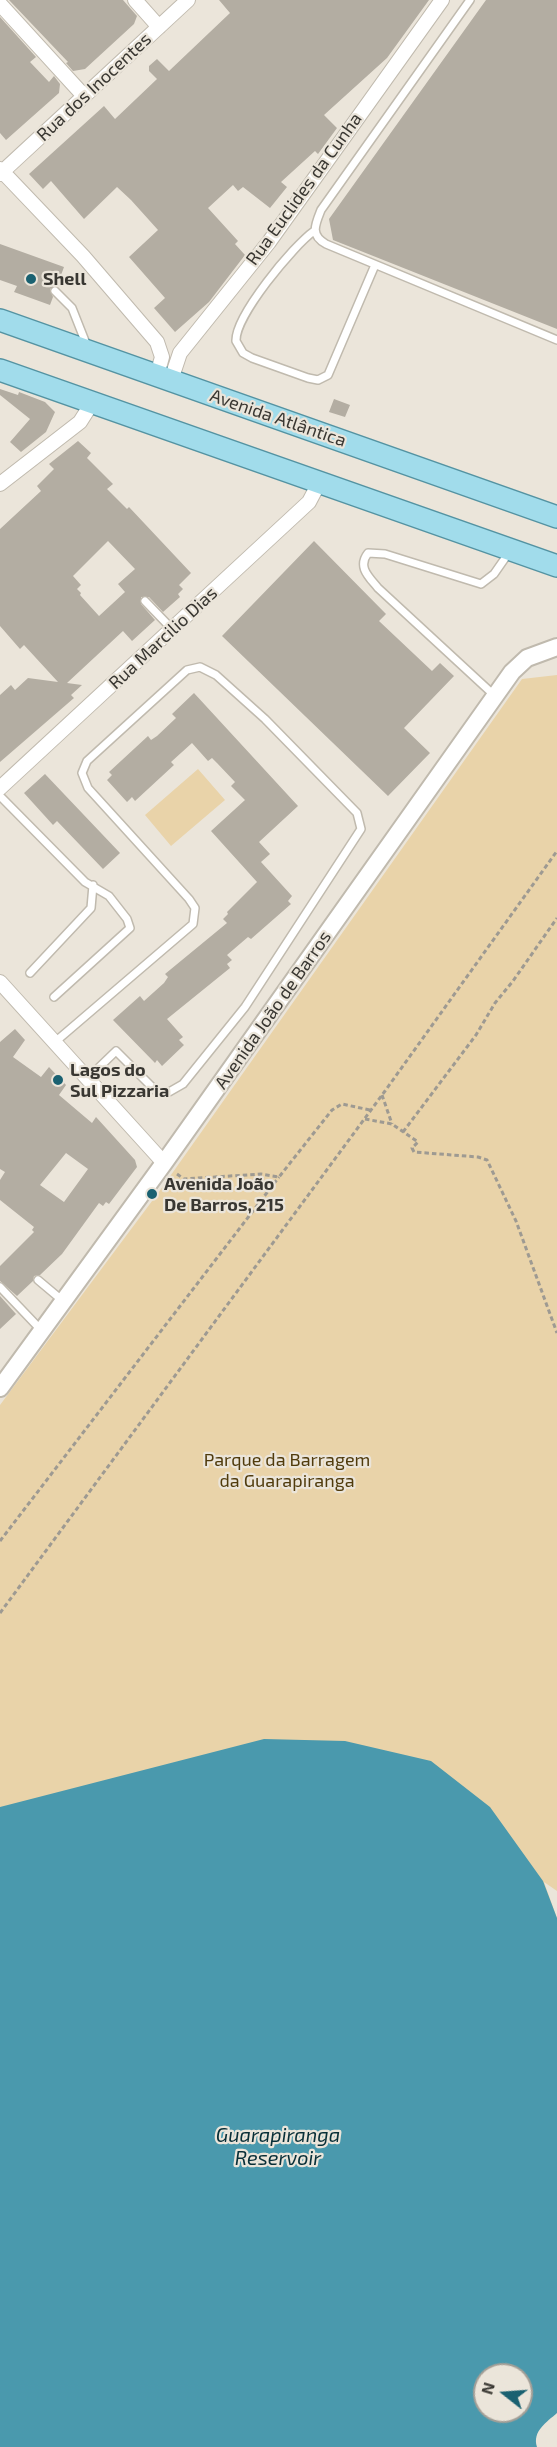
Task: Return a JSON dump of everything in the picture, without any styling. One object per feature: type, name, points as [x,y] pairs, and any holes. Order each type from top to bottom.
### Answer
[{"type":"main road","name":"Avenida Atlântica","points":[[0,320],[557,516]]},
{"type":"main road","points":[[0,370],[557,566]]},
{"type":"street","points":[[135,0],[159,27]]},
{"type":"street","name":"Rua dos Inocentes","points":[[1,171],[188,0]]},
{"type":"street","name":"Rua Euclides da Cunha","points":[[164,378],[180,353],[269,242],[442,0]]},
{"type":"street","points":[[0,3],[84,96]]},
{"type":"street","points":[[1,171],[83,256],[157,342],[162,357],[164,378]]},
{"type":"street","points":[[0,484],[80,422],[92,403]]},
{"type":"street","name":"Rua Marcilio Dias","points":[[0,788],[309,502],[319,483]]},
{"type":"street","name":"Avenida João de Barros","points":[[0,1388],[164,1163],[512,672],[527,658],[557,647]]},
{"type":"street","points":[[0,982],[58,1040],[164,1163]]},
{"type":"lane","points":[[375,265],[328,375],[318,380],[308,378],[243,353],[236,341],[239,323],[287,255],[314,231],[321,210],[470,0]]},
{"type":"lane","points":[[314,231],[316,239],[326,244],[557,340]]},
{"type":"lane","points":[[55,291],[72,308],[89,351]]},
{"type":"lane","points":[[495,696],[400,609],[364,572],[363,564],[368,553],[386,554],[481,584],[494,574],[511,550]]},
{"type":"lane","points":[[145,602],[172,629]]},
{"type":"lane","points":[[58,1040],[193,924],[195,908],[189,899],[88,788],[82,773],[87,760],[187,670],[206,669],[265,719],[357,813],[361,829],[245,1007],[183,1084],[169,1092],[157,1092],[116,1051],[90,1076]]},
{"type":"lane","points":[[0,796],[85,882],[109,896],[127,919],[129,928],[54,997]]},
{"type":"lane","points":[[30,973],[92,908],[93,885]]},
{"type":"lane","points":[[38,1280],[63,1301]]},
{"type":"lane","points":[[0,1287],[42,1331]]},
{"type":"path","points":[[0,1613],[382,1095],[557,851]]},
{"type":"path","points":[[403,1132],[476,1035],[495,1003],[557,918]]},
{"type":"path","points":[[382,1095],[393,1124]]},
{"type":"path","points":[[0,1541],[332,1110],[342,1104],[370,1110]]},
{"type":"path","points":[[364,1119],[393,1124],[418,1142],[412,1148],[414,1152],[422,1155],[478,1157],[487,1160],[516,1221],[557,1333]]},
{"type":"path","points":[[164,1163],[184,1179],[261,1174],[279,1177]]},
{"type":"green space","name":"Parque da Barragem da Guarapiranga","points":[[557,675],[557,1891],[544,1882],[557,1918],[0,1889],[0,1405],[161,1189],[522,679]]},
{"type":"green space","points":[[198,769],[225,800],[171,846],[145,815]]},
{"type":"water","name":"Guarapiranga Reservoir","points":[[264,1739],[345,1741],[431,1761],[490,1807],[543,1881],[557,1918],[557,2413],[538,2432],[537,2447],[0,2447],[0,1807]]},
{"type":"building","points":[[9,0],[123,0],[137,16],[134,24],[85,69],[73,71],[66,63],[68,62]]},
{"type":"building","points":[[219,0],[429,0],[387,58],[324,115],[337,128],[318,154],[315,151],[281,182],[287,187],[270,208],[243,187],[238,191],[233,185],[208,208],[238,241],[235,244],[245,255],[209,302],[175,332],[154,308],[165,298],[129,257],[158,230],[131,200],[117,187],[84,219],[51,181],[43,189],[29,174],[104,106],[115,119],[157,79],[149,71],[149,66],[157,59],[169,71],[230,13]]},
{"type":"building","points":[[486,0],[557,0],[557,329],[333,240],[329,219]]},
{"type":"building","points":[[0,17],[36,57],[30,62],[49,82],[54,76],[60,84],[59,93],[6,140],[0,133]]},
{"type":"building","points":[[0,244],[64,267],[57,286],[50,289],[53,297],[50,305],[14,292],[17,286],[0,280]]},
{"type":"building","points":[[0,389],[18,395],[19,392],[45,402],[55,412],[46,432],[21,452],[10,442],[30,419],[0,395]]},
{"type":"building","points":[[334,399],[350,405],[345,417],[329,412]]},
{"type":"building","points":[[78,441],[91,453],[87,458],[113,484],[107,489],[127,509],[129,507],[191,573],[179,585],[183,589],[178,594],[180,597],[163,612],[149,597],[141,597],[141,604],[155,620],[132,641],[123,631],[67,683],[82,685],[71,695],[74,698],[0,762],[0,695],[11,685],[15,690],[28,678],[58,682],[24,645],[20,649],[0,626],[0,529],[41,491],[37,486],[54,469],[49,464]],"holes":[[[108,541],[135,569],[118,584],[125,592],[99,616],[80,595],[77,589],[81,585],[73,576]]]},
{"type":"building","points":[[314,541],[386,614],[379,621],[432,671],[440,663],[454,676],[404,728],[430,753],[388,796],[222,636]]},
{"type":"building","points":[[194,693],[298,806],[259,842],[270,854],[261,862],[292,896],[288,901],[291,904],[251,939],[248,937],[227,955],[232,960],[227,964],[230,968],[167,1019],[183,1037],[179,1040],[184,1045],[162,1066],[157,1060],[155,1063],[113,1020],[140,996],[144,1001],[164,983],[168,977],[165,974],[227,923],[223,919],[228,914],[227,912],[257,882],[211,831],[245,800],[231,786],[235,782],[212,758],[208,761],[192,743],[171,762],[174,765],[135,801],[132,797],[127,802],[107,780],[112,775],[109,772],[148,736],[151,740],[176,718],[172,714]]},
{"type":"building","points":[[45,774],[120,853],[103,869],[57,821],[53,825],[24,793]]},
{"type":"building","points":[[15,1029],[25,1040],[13,1057],[41,1077],[49,1067],[66,1085],[59,1095],[92,1123],[96,1117],[135,1160],[137,1167],[109,1204],[106,1202],[103,1206],[99,1203],[62,1254],[40,1275],[34,1276],[33,1281],[17,1296],[0,1281],[0,1266],[34,1232],[32,1230],[34,1227],[0,1200],[0,1180],[5,1172],[0,1169],[0,1042]],"holes":[[[66,1153],[88,1169],[64,1202],[40,1185]]]},
{"type":"building","points":[[0,1296],[16,1314],[0,1329]]},
{"type":"place","name":"Shell","points":[[31,279]]},
{"type":"place","name":"Lagos do Sul Pizzaria","points":[[58,1080]]},
{"type":"place","name":"Avenida João De Barros, 215","points":[[152,1194]]}]
